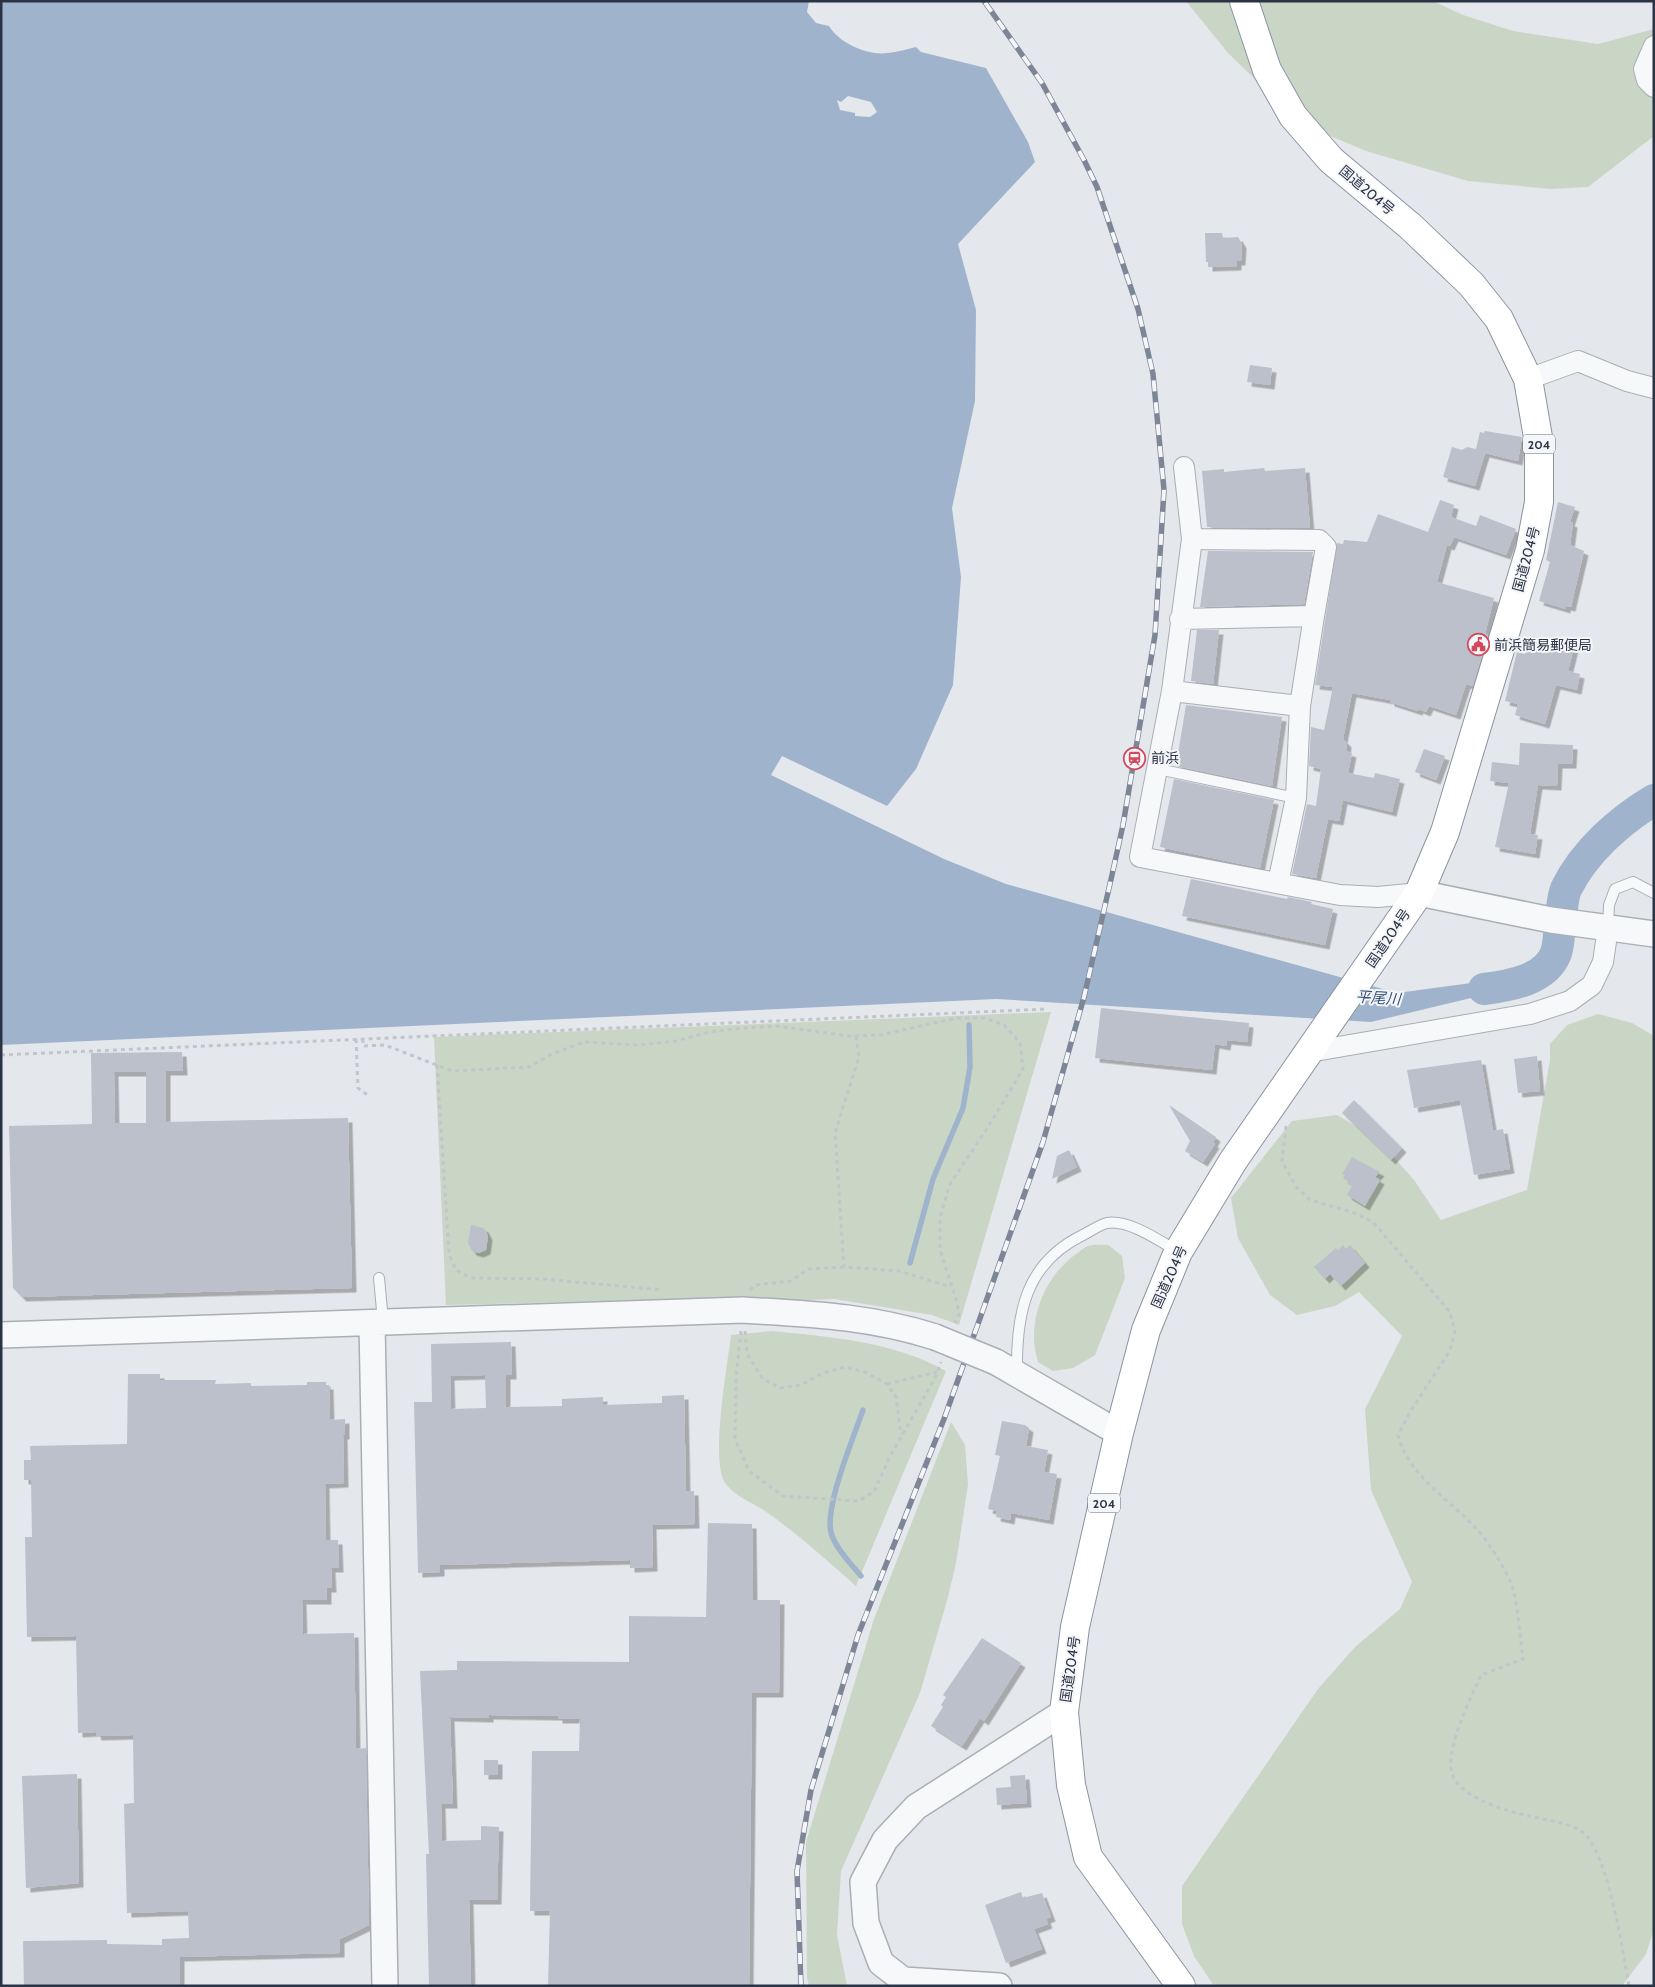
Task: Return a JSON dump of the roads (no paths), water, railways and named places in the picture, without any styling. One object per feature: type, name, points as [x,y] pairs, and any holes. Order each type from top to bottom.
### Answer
[{"type":"highway","name":"国道204号","points":[[1181,1986],[1088,1857],[1071,1785],[1064,1712],[1075,1627],[1119,1434],[1146,1330],[1178,1252],[1232,1161],[1419,893],[1445,832],[1530,550],[1539,502],[1539,443],[1528,379],[1499,319],[1471,284],[1410,226],[1332,160],[1293,116],[1267,70],[1244,1]]},
{"type":"street","points":[[1654,46],[1644,69],[1647,80],[1654,87]]},
{"type":"street","points":[[1528,379],[1578,361],[1627,382],[1654,388]]},
{"type":"street","points":[[1184,467],[1192,540],[1180,619],[1172,691],[1140,857],[1340,895],[1378,897],[1419,893],[1551,920],[1654,934]]},
{"type":"street","points":[[1192,540],[1319,540],[1326,547],[1300,706],[1296,798],[1278,883]]},
{"type":"street","points":[[1180,619],[1314,616]]},
{"type":"street","points":[[1172,691],[1300,706]]},
{"type":"street","points":[[1314,1044],[1530,1014],[1570,1001],[1592,986],[1602,962],[1599,927]]},
{"type":"street","points":[[1,1335],[743,1310],[833,1315],[898,1325],[944,1341],[1007,1368],[1119,1434]]},
{"type":"street","points":[[378,1322],[385,1986]]},
{"type":"street","points":[[999,1986],[904,1980],[881,1963],[866,1923],[863,1882],[885,1840],[916,1807],[1064,1712]]},
{"type":"lane","points":[[1158,769],[1296,798]]},
{"type":"lane","points":[[1599,927],[1615,889],[1633,882],[1654,893]]},
{"type":"lane","points":[[1007,1368],[1017,1336],[1027,1292],[1046,1261],[1072,1240],[1108,1223],[1139,1228],[1178,1252]]},
{"type":"lane","points":[[378,1322],[379,1278]]},
{"type":"water","points":[[1,1],[809,1],[807,12],[816,23],[829,26],[840,38],[855,47],[872,52],[888,53],[916,47],[921,52],[986,68],[1028,142],[1035,162],[958,244],[976,310],[975,401],[952,508],[961,577],[953,685],[916,769],[887,806],[782,756],[771,775],[944,859],[1006,884],[1397,993],[1516,977],[1526,978],[1527,981],[1496,992],[1371,1022],[996,999],[1,1045]],"holes":[[[848,96],[871,102],[877,112],[870,117],[855,116],[855,113],[840,110],[837,100],[841,102]]]},
{"type":"waterway","name":"平尾川","points":[[1484,989],[1526,980],[1544,970],[1551,962],[1558,946],[1566,889],[1582,862],[1604,838],[1654,800]]},
{"type":"waterway","points":[[910,1263],[933,1179],[963,1108],[970,1067],[969,1025]]},
{"type":"waterway","points":[[861,1576],[838,1547],[832,1536],[830,1525],[831,1510],[840,1474],[863,1410]]},
{"type":"railway","points":[[801,1986],[797,1871],[811,1790],[858,1635],[944,1419],[1043,1142],[1084,997],[1112,875],[1123,825],[1155,635],[1164,490],[1153,374],[1138,309],[1097,187],[1084,160],[1042,83],[984,1]]},
{"type":"place","name":"前浜簡易郵便局","points":[[1478,645]]},
{"type":"place","name":"前浜","points":[[1135,758]]}]
